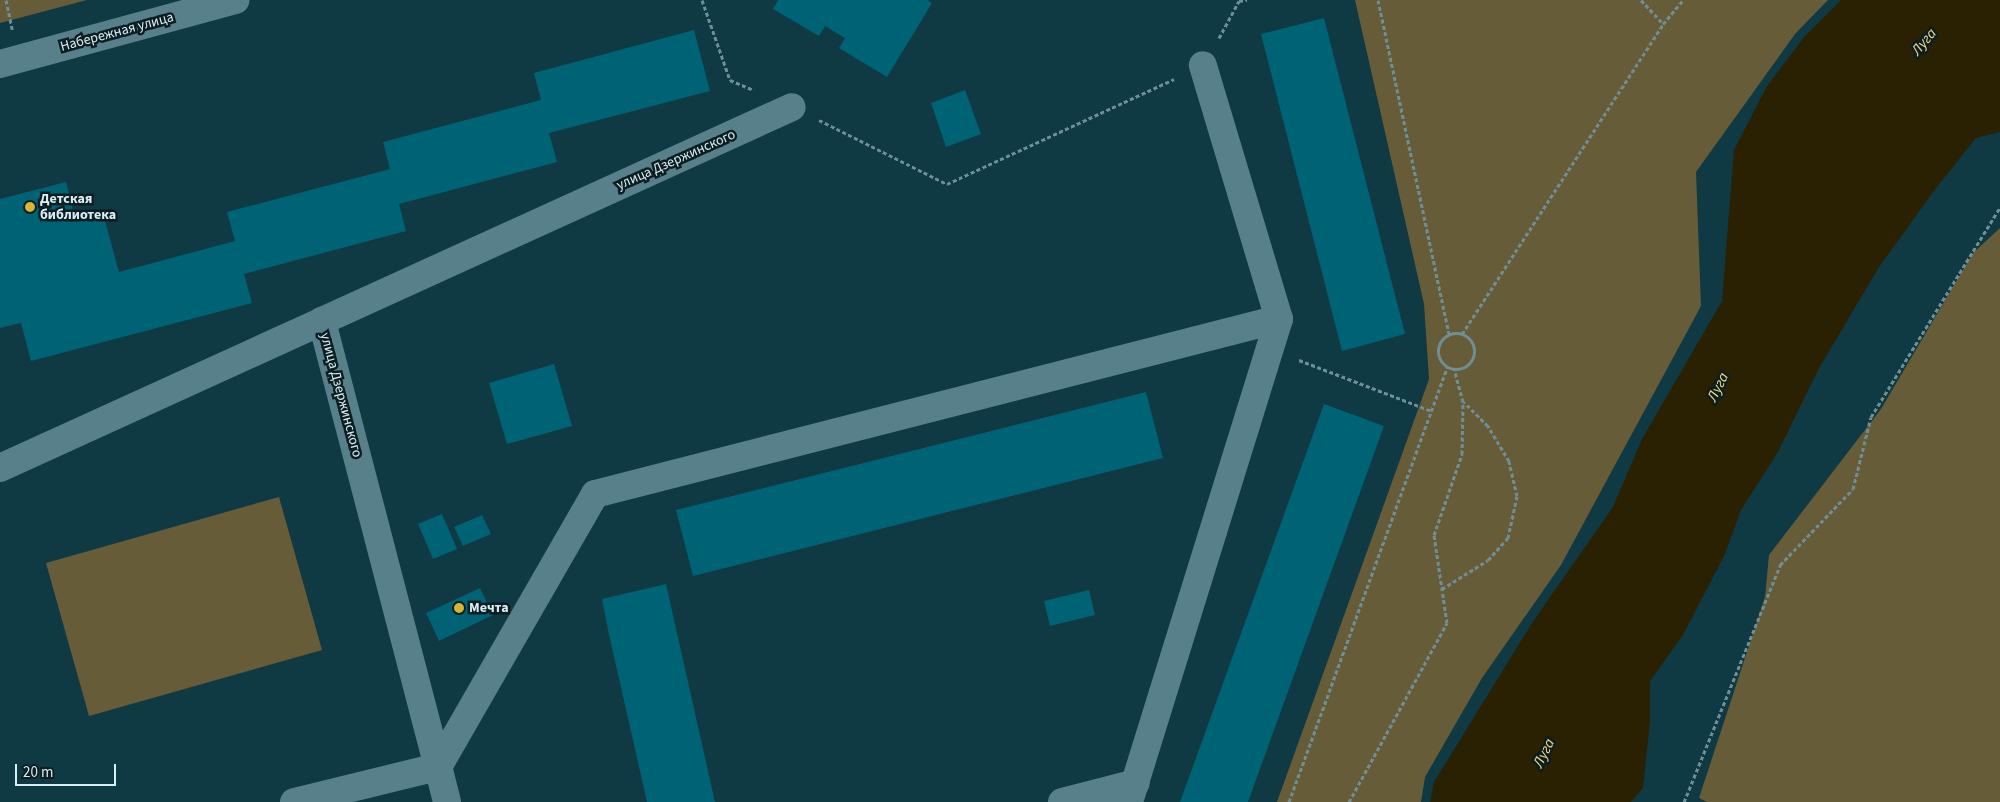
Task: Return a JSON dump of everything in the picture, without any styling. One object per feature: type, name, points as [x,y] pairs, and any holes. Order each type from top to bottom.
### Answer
[{"type":"street","name":"Набережная улица","points":[[0,64],[235,0]]},
{"type":"street","points":[[1062,802],[1132,793],[1280,319],[1203,65]]},
{"type":"street","name":"улица Дзержинского","points":[[447,802],[322,321],[792,107]]},
{"type":"street","points":[[294,802],[438,767],[595,494],[1280,319]]},
{"type":"street","points":[[0,468],[322,321]]},
{"type":"path","points":[[702,0],[730,80],[792,107],[947,184],[1203,65],[1239,1],[1246,0]]},
{"type":"path","points":[[1378,0],[1449,334]]},
{"type":"path","points":[[1640,0],[1663,24]]},
{"type":"path","points":[[1462,334],[1663,24],[1683,0]]},
{"type":"path","points":[[1684,802],[1780,565],[1853,489],[1871,417],[2000,207]]},
{"type":"path","points":[[1449,334],[1462,334],[1472,344],[1473,358],[1462,368],[1454,369],[1447,367],[1440,361],[1437,353],[1439,343],[1449,334]]},
{"type":"path","points":[[1270,349],[1432,411]]},
{"type":"path","points":[[1289,802],[1447,367]]},
{"type":"path","points":[[1349,802],[1447,623],[1434,535],[1462,454],[1463,402],[1454,369]]},
{"type":"path","points":[[1442,589],[1488,560],[1508,538],[1517,496],[1509,461],[1488,426],[1463,402]]},
{"type":"shaded area","points":[[0,0],[87,0],[0,23]]},
{"type":"shaded area","points":[[1355,0],[1828,0],[1795,34],[1696,172],[1701,306],[1561,565],[1482,678],[1425,777],[1421,802],[1277,802],[1429,379],[1424,304]]},
{"type":"shaded area","points":[[2000,228],[2000,802],[1707,802],[1699,798],[1765,597],[1769,555],[1881,409],[1973,253]]},
{"type":"shaded area","points":[[279,497],[322,650],[89,716],[46,563]]},
{"type":"water","name":"Луга","points":[[1841,0],[2000,0],[2000,132],[1976,138],[1936,188],[1879,267],[1818,370],[1778,452],[1741,510],[1725,554],[1683,635],[1650,681],[1650,721],[1643,788],[1631,802],[1430,802],[1434,782],[1532,623],[1613,507],[1642,439],[1722,301],[1734,150],[1767,86],[1805,36]]},
{"type":"building","points":[[778,0],[927,0],[932,3],[887,77],[839,48],[845,38],[825,26],[819,36],[773,9]]},
{"type":"building","points":[[1324,18],[1405,334],[1342,351],[1261,34]]},
{"type":"building","points":[[694,30],[710,91],[549,133],[557,162],[399,204],[406,231],[244,274],[252,303],[31,361],[21,323],[0,328],[0,199],[66,182],[75,218],[102,210],[119,272],[235,241],[227,212],[390,169],[383,142],[541,100],[534,73]]},
{"type":"building","points":[[965,90],[981,134],[946,147],[931,103]]},
{"type":"building","points":[[554,364],[572,426],[507,444],[489,383]]},
{"type":"building","points":[[1146,392],[1163,458],[693,576],[676,510]]},
{"type":"building","points":[[1324,404],[1384,426],[1248,802],[1180,802]]},
{"type":"building","points":[[442,514],[457,549],[433,559],[418,524]]},
{"type":"building","points":[[482,515],[491,534],[463,546],[454,527]]},
{"type":"building","points":[[666,584],[715,802],[647,802],[608,630],[602,599]]},
{"type":"building","points":[[480,588],[493,615],[439,641],[426,613]]},
{"type":"building","points":[[1089,590],[1095,615],[1050,626],[1044,601]]},
{"type":"place","name":"Детская библиотека","points":[[30,207]]},
{"type":"place","name":"Мечта","points":[[459,608]]}]
